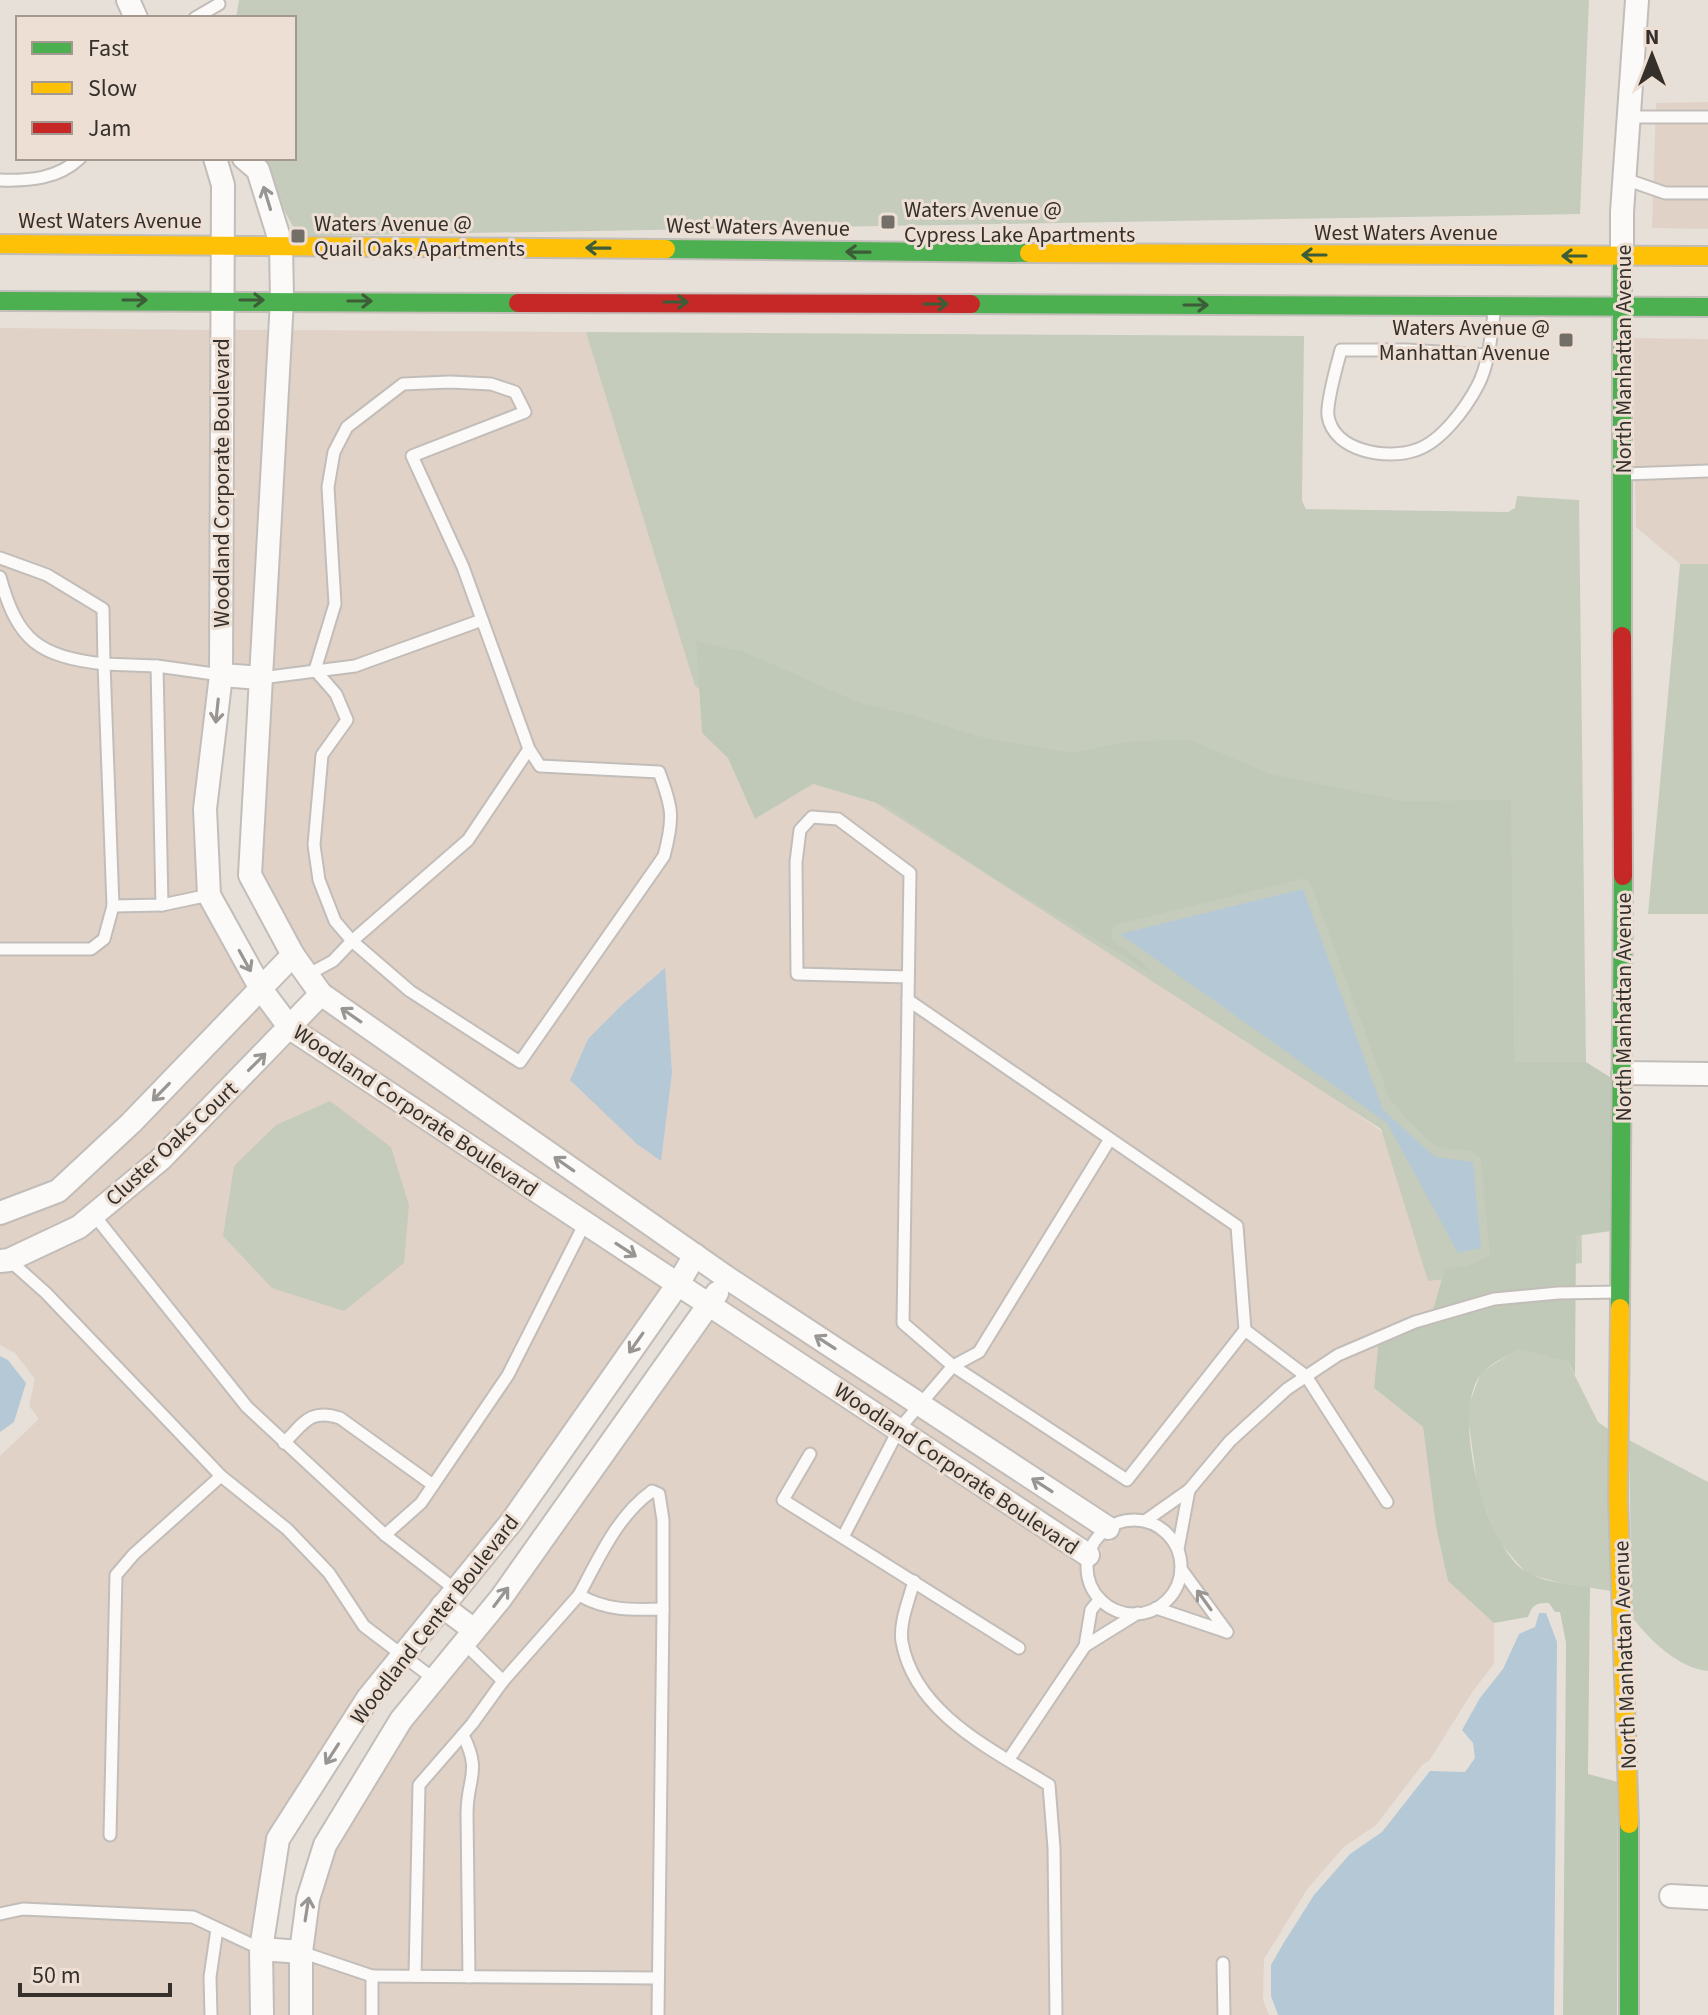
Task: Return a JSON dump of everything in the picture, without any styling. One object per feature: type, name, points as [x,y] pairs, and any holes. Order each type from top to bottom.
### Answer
[{"type":"main road","name":"West Waters Avenue","points":[[0,244],[281,244],[1066,254],[1708,256]]},
{"type":"main road","name":"North Manhattan Avenue","points":[[1622,257],[1623,1073],[1618,1498],[1630,1843],[1629,2015]]},
{"type":"main road","points":[[0,301],[1708,307]]},
{"type":"street","name":"North Manhattan Avenue","points":[[1622,257],[1637,0]]},
{"type":"street","name":"Woodland Corporate Boulevard","points":[[216,160],[223,185],[221,675],[205,809],[209,895],[261,989],[290,1028],[1088,1555]]},
{"type":"street","name":"Woodland Corporate Boulevard","points":[[246,160],[258,170],[281,244],[282,300],[250,875],[293,955],[321,994],[726,1277],[1108,1528]]},
{"type":"street","points":[[221,675],[261,678]]},
{"type":"street","name":"Cluster Oaks Court","points":[[0,1213],[58,1191],[131,1123],[293,955]]},
{"type":"street","name":"Cluster Oaks Court","points":[[5,1261],[79,1227],[161,1159],[321,994]]},
{"type":"street","points":[[1623,1073],[1708,1074]]},
{"type":"street","name":"Woodland Center Boulevard","points":[[262,2015],[261,1949],[278,1839],[368,1698],[512,1521],[678,1284],[695,1255]]},
{"type":"street","name":"Woodland Center Boulevard","points":[[301,2015],[301,1952],[308,1899],[325,1845],[401,1720],[510,1585],[711,1305],[726,1277]]},
{"type":"street","points":[[449,1598],[469,1637]]},
{"type":"street","points":[[1671,1896],[1708,1898]]},
{"type":"street","points":[[261,1949],[301,1952]]},
{"type":"lane","points":[[198,16],[219,4]]},
{"type":"lane","points":[[1629,117],[1708,117]]},
{"type":"lane","points":[[0,180],[25,181],[67,171],[78,160]]},
{"type":"lane","points":[[1625,179],[1665,193],[1708,193]]},
{"type":"lane","points":[[1486,355],[1341,350],[1328,416],[1336,433],[1357,449],[1392,454],[1416,450],[1435,439],[1456,417],[1478,384],[1486,355],[1495,307]]},
{"type":"lane","points":[[403,384],[491,384],[515,392],[525,412],[412,456],[463,567],[529,749],[540,766],[659,772],[672,805],[664,856],[520,1062],[410,991],[352,941],[335,921],[319,880],[314,845],[322,755],[347,720],[336,694],[315,670],[335,604],[328,487],[334,452],[347,427],[403,384]]},
{"type":"lane","points":[[1624,474],[1708,471]]},
{"type":"lane","points":[[0,558],[47,575],[103,609],[113,906],[104,939],[91,949],[0,949]]},
{"type":"lane","points":[[0,577],[11,611],[26,635],[45,651],[73,660],[157,666],[221,675]]},
{"type":"lane","points":[[261,678],[355,666],[482,620]]},
{"type":"lane","points":[[157,666],[162,905]]},
{"type":"lane","points":[[307,975],[333,961],[468,840],[529,749]]},
{"type":"lane","points":[[908,977],[797,974],[796,862],[800,830],[812,817],[838,819],[910,873],[908,977],[903,1323],[953,1366],[1127,1480],[1245,1330],[1237,1226],[908,1000]]},
{"type":"lane","points":[[113,906],[162,905],[209,895]]},
{"type":"lane","points":[[843,1537],[899,1429],[953,1366],[979,1352],[1110,1139]]},
{"type":"lane","points":[[94,1215],[247,1407],[449,1598]]},
{"type":"lane","points":[[385,1535],[421,1503],[508,1375],[585,1223]]},
{"type":"lane","points":[[5,1261],[46,1293],[221,1476],[287,1529],[329,1573],[364,1626],[434,1679]]},
{"type":"lane","points":[[1145,1521],[1189,1490],[1230,1441],[1287,1389],[1338,1355],[1415,1322],[1494,1299],[1558,1293],[1620,1292]]},
{"type":"lane","points":[[1245,1330],[1306,1376],[1387,1502]]},
{"type":"lane","points":[[284,1443],[313,1415],[325,1413],[340,1418],[433,1485]]},
{"type":"lane","points":[[810,1454],[783,1500],[1019,1648]]},
{"type":"lane","points":[[110,1835],[116,1575],[134,1554],[221,1476]]},
{"type":"lane","points":[[1009,1759],[1085,1646],[1138,1613],[1156,1608],[1168,1598],[1177,1584],[1181,1569],[1178,1549],[1189,1490]]},
{"type":"lane","points":[[415,1976],[419,1785],[463,1735],[503,1681],[579,1595],[621,1522],[637,1502],[652,1491],[659,1494],[663,1520],[658,2015]]},
{"type":"lane","points":[[1138,1613],[1111,1608],[1091,1586],[1087,1571],[1088,1555],[1099,1535],[1120,1522],[1145,1521],[1159,1527],[1178,1549]]},
{"type":"lane","points":[[1156,1608],[1227,1632],[1181,1569]]},
{"type":"lane","points":[[914,1581],[905,1612],[902,1640],[914,1680],[931,1702],[1049,1785],[1054,1848],[1056,2015]]},
{"type":"lane","points":[[579,1595],[595,1604],[620,1610],[663,1609]]},
{"type":"lane","points":[[1085,1646],[1091,1610],[1100,1599]]},
{"type":"lane","points":[[469,1637],[503,1681]]},
{"type":"lane","points":[[463,1735],[472,1754],[474,1776],[467,1806],[469,1977]]},
{"type":"lane","points":[[0,1914],[23,1909],[193,1917],[261,1949]]},
{"type":"lane","points":[[211,2015],[210,1977],[217,1929]]},
{"type":"lane","points":[[301,1952],[372,1976],[658,1978]]},
{"type":"lane","points":[[1223,1963],[1224,2015]]},
{"type":"lane","points":[[372,1976],[372,2015]]},
{"type":"shaded area","points":[[1708,102],[1708,229],[1652,228],[1656,103]]},
{"type":"shaded area","points":[[0,328],[212,330],[210,674],[195,807],[248,987],[125,1114],[53,1181],[0,1200]]},
{"type":"shaded area","points":[[232,330],[270,330],[251,665],[231,664]]},
{"type":"shaded area","points":[[291,330],[586,332],[669,546],[696,641],[702,733],[728,757],[755,819],[813,784],[887,806],[1210,1009],[1381,1131],[1407,1179],[1445,1268],[1433,1310],[1379,1337],[1374,1388],[1423,1427],[1436,1527],[1448,1581],[1494,1623],[1494,1664],[1473,1691],[1429,1761],[1423,1764],[1376,1825],[1344,1847],[1308,1888],[1264,1959],[1263,2000],[1269,2015],[311,2015],[311,1953],[319,1901],[335,1850],[409,1728],[509,1605],[713,1321],[1092,1570],[1102,1550],[725,1301],[730,1293],[1111,1543],[1122,1523],[731,1267],[328,986],[301,948],[260,872]]},
{"type":"shaded area","points":[[1632,338],[1708,339],[1708,564],[1680,564],[1636,527]]},
{"type":"shaded area","points":[[260,1006],[276,1027],[155,1150],[73,1217],[0,1250],[0,1225],[62,1202],[139,1132]]},
{"type":"shaded area","points":[[322,1009],[680,1259],[674,1268],[307,1026]]},
{"type":"shaded area","points":[[292,1043],[662,1287],[504,1513],[360,1691],[271,1830],[251,1938],[251,2015],[0,2015],[0,1456],[39,1419],[29,1406],[35,1379],[15,1353],[0,1345],[0,1273],[10,1272],[83,1238],[168,1168]]},
{"type":"shaded area","points":[[271,1962],[290,1963],[291,2015],[272,2015]]},
{"type":"green space","points":[[239,0],[1589,0],[1580,214],[298,236],[257,160],[296,160],[296,16],[236,16]]},
{"type":"green space","points":[[586,332],[1304,336],[1302,501],[1306,509],[1508,512],[1515,508],[1517,496],[1579,500],[1586,1062],[1579,1062],[1582,1263],[1428,1281],[1381,1129],[695,686]]},
{"type":"green space","points":[[1680,564],[1708,564],[1708,914],[1648,914]]},
{"type":"green space","points":[[696,641],[745,652],[860,703],[981,737],[1071,753],[1131,741],[1191,740],[1270,774],[1403,801],[1511,800],[1514,1062],[1586,1062],[1613,1079],[1611,1231],[1576,1236],[1575,1375],[1568,1362],[1519,1349],[1491,1365],[1483,1372],[1473,1390],[1469,1416],[1471,1446],[1476,1479],[1486,1511],[1514,1561],[1537,1577],[1590,1587],[1588,1774],[1618,1782],[1617,2015],[1563,2015],[1566,1643],[1560,1612],[1555,1612],[1549,1603],[1541,1603],[1533,1607],[1528,1617],[1494,1623],[1448,1581],[1436,1527],[1423,1427],[1374,1388],[1379,1336],[1433,1310],[1445,1268],[1467,1266],[1490,1256],[1481,1160],[1469,1151],[1435,1145],[1388,1095],[1311,885],[1301,879],[1115,925],[1111,932],[1113,941],[1141,961],[1151,973],[991,876],[887,806],[813,784],[755,819],[728,758],[702,733]]},
{"type":"green space","points":[[330,1101],[391,1147],[409,1205],[404,1263],[344,1311],[272,1288],[223,1236],[234,1166],[276,1125]]},
{"type":"green space","points":[[1520,1348],[1568,1362],[1598,1422],[1608,1429],[1611,1591],[1527,1574],[1498,1541],[1478,1490],[1467,1410],[1481,1372]]},
{"type":"green space","points":[[1629,1440],[1708,1482],[1708,1671],[1687,1665],[1666,1652],[1632,1617]]},
{"type":"water","points":[[1303,889],[1383,1110],[1435,1157],[1473,1162],[1481,1248],[1458,1253],[1387,1123],[1120,934]]},
{"type":"water","points":[[665,968],[672,1073],[661,1161],[637,1144],[570,1080],[588,1039]]},
{"type":"water","points":[[0,1356],[8,1360],[26,1383],[14,1422],[0,1432]]},
{"type":"water","points":[[1539,1613],[1546,1613],[1557,1642],[1554,2015],[1278,2015],[1271,1996],[1271,1965],[1314,1895],[1350,1854],[1382,1832],[1430,1771],[1465,1772],[1475,1758],[1473,1743],[1462,1730],[1480,1698],[1503,1669],[1519,1634],[1535,1627]]},
{"type":"traffic: fast","points":[[666,249],[1029,253]]},
{"type":"traffic: fast","points":[[1622,257],[1622,636]]},
{"type":"traffic: fast","points":[[0,301],[518,303]]},
{"type":"traffic: fast","points":[[971,304],[1708,307]]},
{"type":"traffic: fast","points":[[1620,1308],[1623,876]]},
{"type":"traffic: fast","points":[[1629,1824],[1629,2015]]},
{"type":"traffic: slow","points":[[0,244],[666,249]]},
{"type":"traffic: slow","points":[[1029,253],[1708,256]]},
{"type":"traffic: slow","points":[[1620,1308],[1618,1498],[1629,1824]]},
{"type":"traffic: jam","points":[[518,303],[971,304]]},
{"type":"traffic: jam","points":[[1622,636],[1623,876]]},
{"type":"place","name":"Waters Avenue @ Cypress Lake Apartments","points":[[888,222]]},
{"type":"place","name":"Waters Avenue @ Quail Oaks Apartments","points":[[298,236]]},
{"type":"place","name":"Waters Avenue @ Manhattan Avenue","points":[[1566,340]]}]
